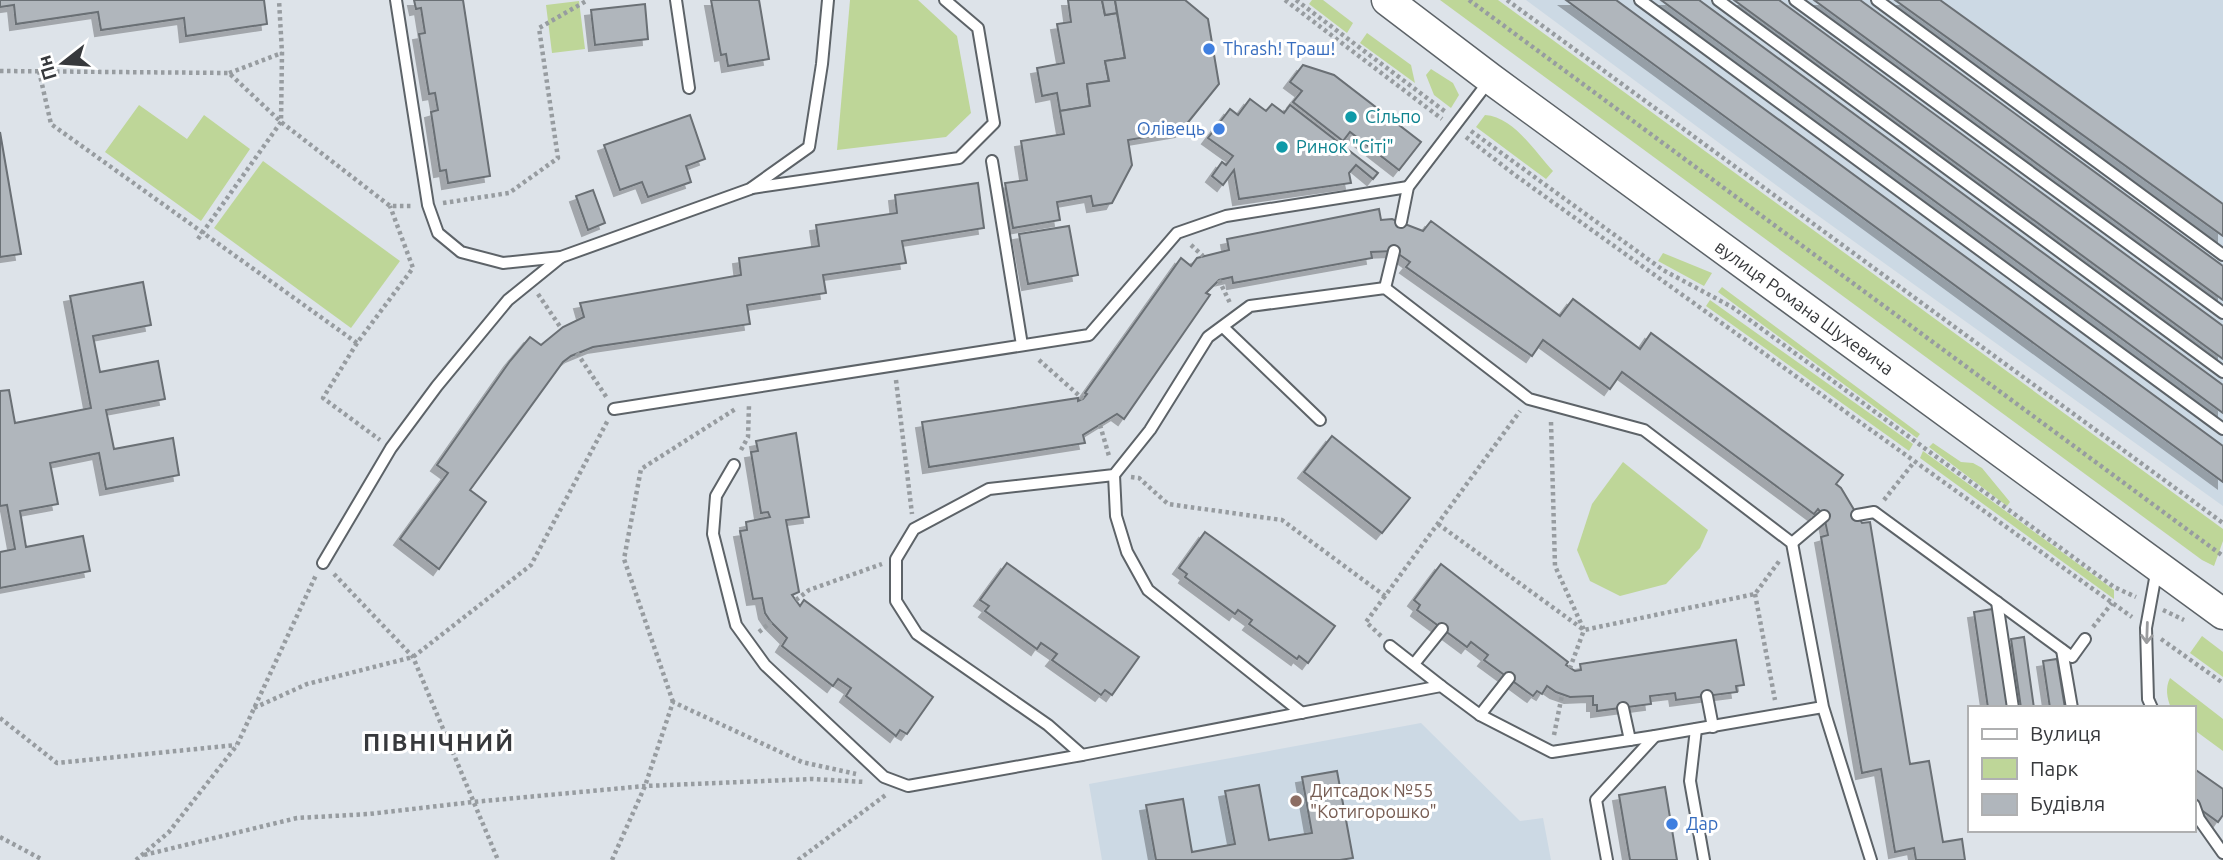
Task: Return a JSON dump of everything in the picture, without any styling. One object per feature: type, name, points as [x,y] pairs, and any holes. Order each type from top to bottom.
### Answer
[{"type":"main road","name":"вулиця Романа Шухевича","points":[[1387,0],[1490,79],[2223,614]]},
{"type":"lane","points":[[396,0],[428,205],[438,233],[461,252],[503,263],[561,257],[750,189],[959,158],[994,123],[978,28],[945,0]]},
{"type":"lane","points":[[676,0],[689,88]]},
{"type":"lane","points":[[750,189],[808,147],[822,64],[828,0]]},
{"type":"lane","points":[[1640,0],[2223,429]]},
{"type":"lane","points":[[1718,0],[2223,372]]},
{"type":"lane","points":[[1795,0],[2223,313]]},
{"type":"lane","points":[[1877,0],[2223,255]]},
{"type":"lane","points":[[1401,222],[1408,187],[1490,79]]},
{"type":"lane","points":[[992,161],[1023,345]]},
{"type":"lane","points":[[614,409],[1089,335],[1177,233],[1226,216],[1408,187]]},
{"type":"lane","points":[[1385,288],[1394,251]]},
{"type":"lane","points":[[323,563],[391,448],[437,386],[508,300],[561,257]]},
{"type":"lane","points":[[1302,713],[1148,590],[1126,552],[1116,516],[1114,475],[1150,430],[1208,337],[1251,306],[1385,288],[1529,399],[1644,430],[1792,543],[1823,707],[1871,860]]},
{"type":"lane","points":[[1223,327],[1320,420]]},
{"type":"lane","points":[[734,465],[716,496],[713,534],[736,625],[765,666],[884,777],[901,784],[908,786],[1082,755],[1441,686]]},
{"type":"lane","points":[[1082,755],[1048,724],[917,634],[896,601],[896,559],[914,529],[989,489],[1114,475]]},
{"type":"lane","points":[[1857,515],[1874,512],[2072,657],[2085,639]]},
{"type":"lane","points":[[1792,543],[1824,516]]},
{"type":"lane","points":[[2151,706],[2148,699],[2147,628],[2157,566]]},
{"type":"lane","points":[[1997,602],[2013,706]]},
{"type":"lane","points":[[1414,664],[1442,629]]},
{"type":"lane","points":[[1391,646],[1480,715],[1552,752],[1823,707]]},
{"type":"lane","points":[[2062,650],[2072,706]]},
{"type":"lane","points":[[1480,715],[1508,678]]},
{"type":"lane","points":[[1707,696],[1713,727]]},
{"type":"lane","points":[[1623,708],[1630,740]]},
{"type":"lane","points":[[1696,729],[1690,781],[1703,860]]},
{"type":"lane","points":[[1607,860],[1597,800],[1655,736]]},
{"type":"lane","points":[[2195,808],[2199,819],[2223,853]]},
{"type":"path","points":[[198,239],[281,122],[282,53],[279,0]]},
{"type":"path","points":[[390,206],[428,205],[509,193],[558,158],[539,28],[588,0]]},
{"type":"path","points":[[1285,0],[1663,270],[1732,307],[2114,587],[2188,622]]},
{"type":"path","points":[[1296,0],[1457,125],[1515,175],[2223,683]]},
{"type":"path","points":[[1469,0],[2223,556]]},
{"type":"path","points":[[1507,0],[2223,523]]},
{"type":"path","points":[[0,71],[229,73],[282,53]]},
{"type":"path","points":[[39,71],[51,124],[357,343]]},
{"type":"path","points":[[229,73],[281,122],[390,206],[413,268],[357,343],[323,398],[391,448]]},
{"type":"path","points":[[1219,280],[1237,316]]},
{"type":"path","points":[[530,282],[561,328]]},
{"type":"path","points":[[1023,345],[1083,399]]},
{"type":"path","points":[[253,709],[307,684],[413,657],[531,565],[614,409],[577,353]]},
{"type":"path","points":[[894,365],[914,529]]},
{"type":"path","points":[[1391,646],[1366,622],[1529,399]]},
{"type":"path","points":[[612,860],[645,786],[673,702],[624,559],[641,469],[750,400],[748,437]]},
{"type":"path","points":[[1550,404],[1555,566],[1584,631],[1570,668]]},
{"type":"path","points":[[1100,425],[1114,475]]},
{"type":"path","points":[[1874,512],[1914,462]]},
{"type":"path","points":[[1139,478],[1168,503],[1282,520],[1385,596]]},
{"type":"path","points":[[1437,524],[1584,631],[1755,594],[1792,543]]},
{"type":"path","points":[[796,600],[809,590],[896,559]]},
{"type":"path","points":[[323,563],[413,657],[498,860]]},
{"type":"path","points":[[136,860],[169,832],[237,745],[309,587]]},
{"type":"path","points":[[1755,594],[1778,715]]},
{"type":"path","points":[[2085,639],[2112,603]]},
{"type":"path","points":[[1552,752],[1562,695]]},
{"type":"path","points":[[673,702],[802,762],[901,784]]},
{"type":"path","points":[[0,718],[57,763],[237,745]]},
{"type":"path","points":[[144,855],[297,818],[369,814],[645,786],[812,779],[901,784]]},
{"type":"path","points":[[798,860],[901,784]]},
{"type":"path","points":[[0,837],[43,860]]},
{"type":"shaded area","points":[[1526,0],[2223,0],[2223,506],[1799,202]]},
{"type":"shaded area","name":"Дитсадок №55 \"Котигорошко\"","points":[[1421,723],[1520,821],[1543,818],[1551,860],[1102,860],[1089,784]]},
{"type":"green space","points":[[850,0],[918,0],[957,36],[971,113],[946,137],[837,150]]},
{"type":"green space","points":[[1312,0],[1323,0],[1353,23],[1347,33],[1309,4]]},
{"type":"green space","points":[[1440,0],[1498,0],[2223,529],[2223,541],[2214,566],[2202,560]]},
{"type":"green space","points":[[579,1],[585,49],[552,53],[546,5]]},
{"type":"green space","points":[[1367,33],[1411,65],[1415,83],[1360,43]]},
{"type":"green space","points":[[1431,69],[1453,83],[1459,95],[1451,108],[1434,95],[1426,75]]},
{"type":"green space","points":[[139,105],[187,139],[204,115],[250,149],[201,221],[105,152]]},
{"type":"green space","points":[[1485,115],[1505,122],[1523,136],[1553,171],[1546,179],[1476,127]]},
{"type":"green space","points":[[263,161],[400,261],[351,328],[214,228]]},
{"type":"green space","points":[[1663,253],[1712,273],[1704,286],[1658,261]]},
{"type":"green space","points":[[1722,287],[1920,434],[1917,438],[1718,292]]},
{"type":"green space","points":[[1710,300],[1913,444],[1909,451],[1706,306]]},
{"type":"green space","points":[[1933,443],[1961,462],[1973,463],[1982,468],[2010,502],[2007,506],[1929,447]]},
{"type":"green space","points":[[1923,451],[2114,590],[2114,599],[1920,458]]},
{"type":"green space","points":[[1623,462],[1708,530],[1700,548],[1666,584],[1620,596],[1590,581],[1577,550],[1592,504]]},
{"type":"green space","points":[[2202,636],[2223,652],[2223,677],[2190,653]]},
{"type":"green space","points":[[2170,678],[2223,719],[2223,751],[2195,730],[2195,706],[2170,706],[2167,686]]},
{"type":"building","points":[[0,0],[264,0],[267,24],[186,36],[184,18],[101,30],[98,12],[16,24],[14,5],[0,7]]},
{"type":"building","points":[[414,0],[463,0],[490,176],[448,183],[446,170],[440,171],[431,112],[438,110],[435,93],[429,94],[419,34],[425,33],[421,8],[416,9]]},
{"type":"building","points":[[711,0],[759,0],[769,59],[728,66],[726,54],[721,55]]},
{"type":"building","points":[[1068,0],[1102,0],[1105,15],[1117,13],[1125,58],[1105,61],[1109,81],[1087,84],[1090,106],[1060,111],[1057,93],[1042,96],[1037,68],[1064,63],[1057,24],[1071,22]]},
{"type":"building","points":[[1102,0],[1115,0],[1117,13],[1105,15]]},
{"type":"building","points":[[1115,0],[1185,0],[1208,19],[1219,84],[1181,131],[1128,140],[1132,165],[1112,203],[1093,206],[1091,196],[1057,202],[1060,220],[1013,228],[1005,183],[1027,180],[1021,141],[1064,134],[1060,111],[1090,106],[1087,84],[1109,81],[1105,61],[1125,58]]},
{"type":"building","points":[[1566,0],[1616,0],[2223,446],[2223,482]]},
{"type":"building","points":[[1661,0],[1699,0],[2223,385],[2223,413]]},
{"type":"building","points":[[1734,0],[1779,0],[2223,326],[2223,359]]},
{"type":"building","points":[[1814,0],[1860,0],[2223,266],[2223,300]]},
{"type":"building","points":[[1895,0],[1940,0],[2223,204],[2223,236]]},
{"type":"building","points":[[645,4],[648,39],[595,45],[591,10]]},
{"type":"building","name":"Сільпо","points":[[1303,65],[1334,75],[1421,142],[1399,170],[1350,132],[1343,141],[1293,102],[1302,91],[1290,82]]},
{"type":"building","name":"Ринок \"Сіті\"","points":[[1250,99],[1266,111],[1272,104],[1284,113],[1290,105],[1378,173],[1373,179],[1356,165],[1349,173],[1351,183],[1239,199],[1234,170],[1223,185],[1212,176],[1222,162],[1226,165],[1233,156],[1208,138],[1230,109],[1238,115]]},
{"type":"building","points":[[690,115],[705,159],[686,166],[691,182],[648,197],[642,182],[620,190],[604,145]]},
{"type":"building","points":[[0,132],[21,254],[0,257]]},
{"type":"building","points":[[978,183],[984,228],[902,241],[906,263],[823,275],[826,293],[747,305],[750,324],[593,347],[571,356],[563,362],[470,490],[486,502],[439,569],[400,539],[448,473],[437,465],[510,361],[530,337],[541,345],[563,327],[584,317],[580,303],[741,275],[739,258],[819,246],[816,225],[897,213],[895,195]]},
{"type":"building","points":[[593,190],[605,223],[588,230],[576,196]]},
{"type":"building","points":[[1379,209],[1381,220],[1392,219],[1423,231],[1431,221],[1560,316],[1573,299],[1640,349],[1651,333],[1843,475],[1836,484],[1862,523],[1870,522],[1910,764],[1929,761],[1943,842],[1962,839],[1965,860],[1916,860],[1914,848],[1895,852],[1881,769],[1862,773],[1821,537],[1828,535],[1824,516],[1818,509],[1814,514],[1622,372],[1610,389],[1543,340],[1532,356],[1406,267],[1410,262],[1394,251],[1371,252],[1372,258],[1233,283],[1232,277],[1219,280],[1206,293],[1210,295],[1124,419],[1117,414],[1083,435],[1085,443],[929,467],[922,422],[1083,399],[1181,258],[1191,266],[1197,258],[1229,250],[1227,239]]},
{"type":"building","points":[[1069,226],[1078,275],[1028,284],[1019,234]]},
{"type":"building","points":[[143,282],[151,325],[93,336],[100,372],[158,361],[165,399],[106,410],[114,449],[173,438],[179,475],[106,489],[99,453],[50,463],[58,504],[20,511],[26,547],[83,536],[90,571],[0,588],[0,552],[15,549],[7,505],[0,506],[0,391],[9,390],[15,423],[91,408],[70,296]]},
{"type":"building","points":[[796,433],[809,517],[786,520],[799,592],[792,595],[800,606],[804,600],[933,697],[907,734],[900,730],[896,736],[846,696],[851,688],[838,679],[833,686],[782,646],[787,638],[765,613],[762,598],[753,599],[740,531],[747,530],[746,522],[770,517],[768,512],[761,513],[751,452],[758,451],[756,441]]},
{"type":"building","points":[[1332,436],[1410,498],[1382,533],[1304,472]]},
{"type":"building","points":[[1205,532],[1335,626],[1308,663],[1299,656],[1297,659],[1249,624],[1252,620],[1238,610],[1235,614],[1185,577],[1187,574],[1179,568]]},
{"type":"building","points":[[1007,563],[1139,657],[1112,695],[1105,690],[1101,695],[1052,660],[1057,654],[1041,643],[1037,649],[985,611],[989,606],[980,600]]},
{"type":"building","points":[[1441,564],[1568,662],[1566,665],[1575,671],[1581,670],[1580,664],[1736,640],[1744,685],[1736,686],[1737,692],[1676,700],[1675,693],[1650,696],[1651,704],[1597,711],[1597,705],[1593,705],[1593,696],[1570,697],[1547,686],[1542,694],[1537,691],[1533,696],[1484,660],[1488,655],[1471,642],[1467,647],[1417,610],[1420,605],[1414,600]]},
{"type":"building","points":[[1993,609],[2008,706],[1988,706],[1974,612]]},
{"type":"building","points":[[2024,637],[2034,706],[2021,706],[2011,639]]},
{"type":"building","points":[[2057,659],[2065,706],[2050,706],[2043,661]]},
{"type":"building","points":[[2195,769],[2223,789],[2223,815],[2218,822],[2195,805]]},
{"type":"building","points":[[1337,771],[1353,858],[1156,860],[1146,805],[1183,799],[1192,852],[1235,844],[1225,791],[1259,785],[1269,840],[1312,833],[1302,777]]},
{"type":"building","points":[[1665,787],[1677,860],[1630,860],[1619,795]]},
{"type":"place","name":"Thrash! Траш!","points":[[1209,49]]},
{"type":"place","name":"Сільпо","points":[[1351,117]]},
{"type":"place","name":"Олівець","points":[[1219,129]]},
{"type":"place","name":"Ринок \"Сіті\"","points":[[1282,147]]},
{"type":"place","name":"Дитсадок №55 \"Котигорошко\"","points":[[1296,801]]},
{"type":"place","name":"Дар","points":[[1672,824]]},
{"type":"district","name":"ПІВНІЧНИЙ","points":[[439,743]]}]
